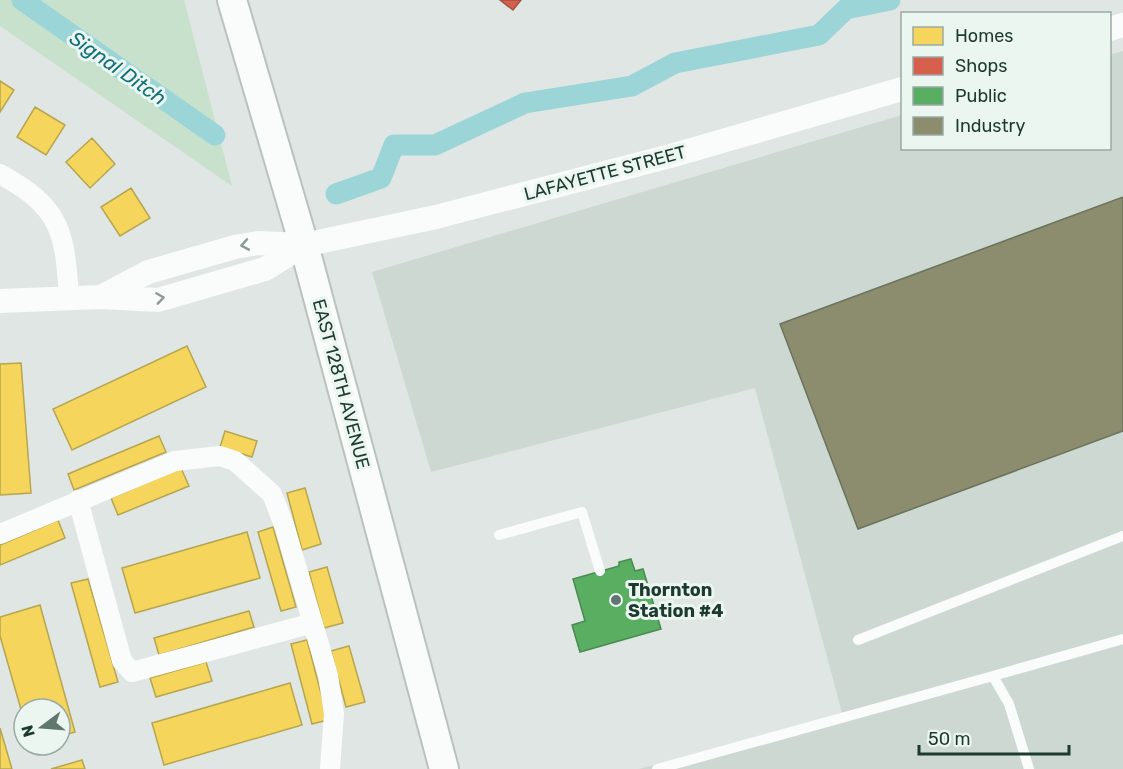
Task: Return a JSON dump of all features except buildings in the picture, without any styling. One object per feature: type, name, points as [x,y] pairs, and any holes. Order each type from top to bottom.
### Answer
[{"type":"main road","name":"EAST 128TH AVENUE","points":[[232,0],[304,245],[444,769]]},
{"type":"street","name":"LAFAYETTE STREET","points":[[0,301],[102,297],[148,272],[235,247],[258,243],[304,245],[470,208],[674,155],[901,90]]},
{"type":"street","points":[[0,174],[38,197],[51,212],[58,227],[69,300]]},
{"type":"street","points":[[0,534],[175,461],[220,456],[236,461],[272,494],[285,528],[328,675],[334,714],[330,769]]},
{"type":"street","points":[[78,500],[122,661],[132,672],[313,623]]},
{"type":"lane","points":[[499,536],[582,512],[600,571]]},
{"type":"lane","points":[[858,640],[1123,536]]},
{"type":"lane","points":[[657,769],[1123,639]]},
{"type":"lane","points":[[993,676],[1009,704],[1029,769]]},
{"type":"shaded area","points":[[1123,51],[1123,769],[639,769],[842,713],[755,388],[431,472],[372,272],[901,115],[901,150],[1111,150],[1111,55]]},
{"type":"green space","points":[[0,0],[184,0],[232,186],[0,26]]},
{"type":"waterway","name":"Signal Ditch","points":[[22,0],[215,135]]},
{"type":"waterway","points":[[336,194],[381,178],[394,145],[435,145],[525,103],[632,86],[675,63],[819,35],[846,9],[890,0]]},
{"type":"place","name":"Thornton Station #4","points":[[616,600]]}]
